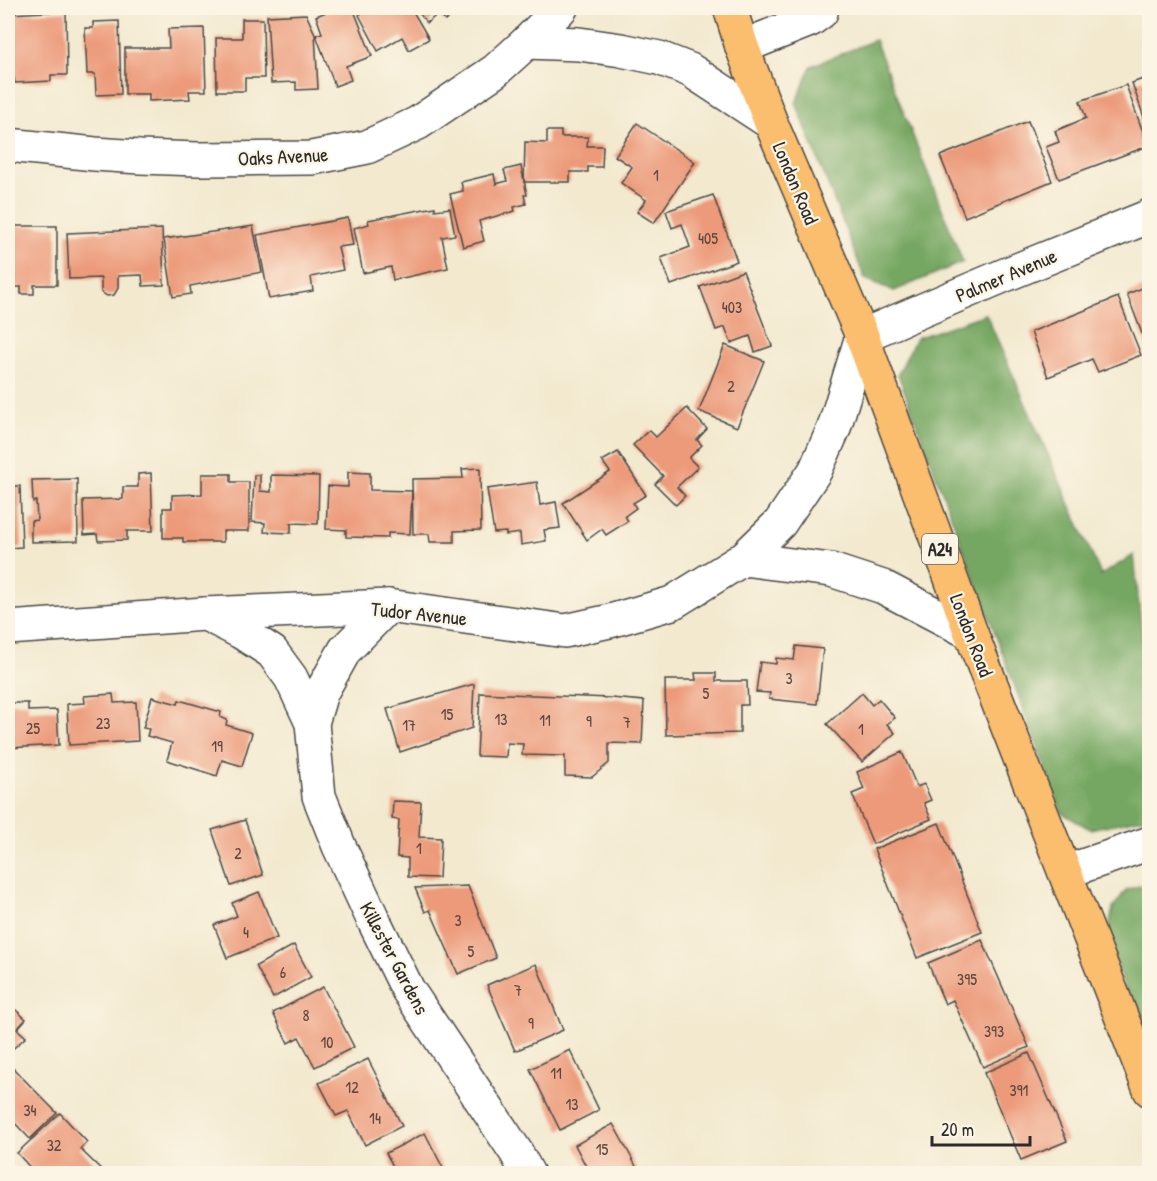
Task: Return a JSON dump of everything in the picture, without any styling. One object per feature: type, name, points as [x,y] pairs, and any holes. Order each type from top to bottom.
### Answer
[{"type":"highway","name":"London Road","points":[[730,8],[771,123],[862,336],[970,633],[1149,1090]]},
{"type":"street","name":"Oaks Avenue","points":[[8,145],[140,157],[312,158],[367,147],[418,123],[495,71],[561,8]]},
{"type":"street","points":[[742,47],[810,20],[821,12],[822,8]]},
{"type":"street","points":[[527,42],[579,44],[659,58],[690,70],[771,123]]},
{"type":"street","name":"Palmer Avenue","points":[[862,336],[1149,216]]},
{"type":"street","name":"Tudor Avenue","points":[[8,628],[205,614],[388,606],[565,632],[672,603],[743,559],[780,523],[814,471],[834,428],[862,336]]},
{"type":"street","points":[[743,559],[831,570],[883,587],[970,633]]},
{"type":"street","name":"Killester Gardens","points":[[312,723],[321,693],[345,650],[388,606]]},
{"type":"street","name":"Killester Gardens","points":[[205,614],[272,652],[291,678],[312,723],[319,796],[372,917],[408,990],[528,1173]]},
{"type":"street","points":[[1065,872],[1149,843]]},
{"type":"green space","points":[[875,40],[963,262],[894,291],[865,279],[796,103],[811,66]]},
{"type":"green space","points":[[986,314],[1101,575],[1134,555],[1149,708],[1149,817],[1090,829],[1062,813],[898,374],[916,338]]},
{"type":"green space","points":[[1149,883],[1149,1060],[1107,935],[1113,908],[1126,890]]},
{"type":"building","points":[[337,8],[353,8],[372,56],[346,66],[351,80],[335,86],[316,35],[322,33],[316,16]]},
{"type":"building","points":[[363,8],[411,8],[429,39],[409,50],[402,37],[378,51],[359,15],[365,11]]},
{"type":"building","points":[[415,8],[462,8],[445,21],[439,13],[427,23]]},
{"type":"building","points":[[66,11],[67,75],[51,75],[51,81],[15,83],[14,78],[8,78],[8,14]]},
{"type":"building","points":[[306,14],[315,34],[318,89],[296,90],[296,82],[271,83],[267,16]]},
{"type":"building","points":[[242,19],[263,19],[264,78],[245,78],[245,91],[217,91],[216,38],[242,38]]},
{"type":"building","points":[[119,21],[121,94],[96,95],[95,74],[87,74],[85,28],[93,28],[93,22]]},
{"type":"building","points":[[204,28],[206,91],[189,91],[190,99],[149,101],[149,94],[125,94],[125,48],[169,48],[168,29]]},
{"type":"building","points":[[1143,79],[1147,89],[1150,88],[1149,132],[1132,83]]},
{"type":"building","points":[[1126,85],[1148,146],[1059,179],[1046,147],[1059,142],[1055,131],[1086,118],[1080,101]]},
{"type":"building","points":[[1028,121],[1052,181],[965,217],[940,156]]},
{"type":"building","points":[[637,123],[695,162],[654,223],[637,212],[646,200],[621,183],[632,167],[615,156]]},
{"type":"building","points":[[547,131],[561,131],[561,137],[588,137],[587,146],[603,146],[602,167],[588,167],[588,172],[570,172],[570,182],[524,182],[525,142],[547,143]]},
{"type":"building","points":[[521,166],[527,195],[524,195],[526,204],[514,207],[515,211],[479,221],[484,241],[463,247],[450,194],[463,191],[461,182],[494,174],[496,184],[507,181],[504,170]]},
{"type":"building","points":[[713,195],[737,261],[671,285],[661,258],[690,247],[682,224],[672,228],[666,211]]},
{"type":"building","points":[[435,207],[435,210],[450,208],[455,235],[442,237],[448,268],[393,280],[391,267],[363,273],[354,228],[369,224],[368,220]]},
{"type":"building","points":[[348,218],[353,245],[338,247],[343,270],[311,277],[313,291],[269,299],[257,235]]},
{"type":"building","points":[[8,226],[57,226],[57,285],[34,285],[34,294],[21,294],[21,287],[8,287]]},
{"type":"building","points":[[253,226],[262,272],[190,286],[191,294],[173,297],[164,239]]},
{"type":"building","points":[[162,229],[164,285],[143,286],[142,275],[118,276],[118,288],[114,295],[107,296],[101,292],[101,278],[69,279],[67,233]]},
{"type":"building","points":[[743,271],[772,346],[755,352],[750,336],[731,343],[725,327],[716,330],[700,287]]},
{"type":"building","points":[[1150,285],[1150,352],[1149,352],[1127,294]]},
{"type":"building","points":[[1118,297],[1141,355],[1098,372],[1092,359],[1048,377],[1031,332]]},
{"type":"building","points":[[725,345],[764,361],[737,427],[699,411]]},
{"type":"building","points":[[687,408],[707,429],[697,440],[702,445],[689,458],[698,467],[677,487],[685,496],[676,505],[655,484],[663,476],[633,445],[649,430],[656,437]]},
{"type":"building","points":[[618,452],[646,495],[633,503],[636,508],[625,516],[628,521],[606,535],[602,529],[587,540],[563,503],[610,472],[602,461]]},
{"type":"building","points":[[480,468],[481,530],[454,531],[454,542],[430,542],[429,534],[413,534],[412,479],[463,478],[462,469]]},
{"type":"building","points":[[348,472],[370,473],[370,490],[412,491],[410,534],[388,533],[388,538],[346,537],[346,530],[326,529],[328,486],[348,487]]},
{"type":"building","points":[[151,473],[153,531],[127,531],[127,540],[98,541],[97,534],[84,535],[83,500],[123,499],[123,487],[138,487],[138,474]]},
{"type":"building","points":[[202,474],[231,474],[231,482],[249,482],[249,531],[223,531],[223,542],[183,542],[183,538],[163,538],[163,508],[172,508],[172,495],[202,494]]},
{"type":"building","points":[[254,475],[260,475],[260,491],[271,492],[271,475],[319,476],[318,524],[291,523],[291,533],[264,532],[265,523],[252,522]]},
{"type":"building","points":[[77,479],[78,541],[31,542],[31,521],[37,520],[32,480]]},
{"type":"building","points":[[537,482],[540,505],[556,502],[560,528],[544,530],[546,541],[521,545],[520,533],[506,535],[506,532],[494,533],[487,489]]},
{"type":"building","points":[[8,486],[20,486],[22,547],[8,548]]},
{"type":"building","points":[[796,646],[823,649],[817,704],[769,699],[770,693],[756,692],[760,662],[776,664],[776,658],[794,660]]},
{"type":"building","points":[[695,673],[716,673],[716,681],[747,681],[748,705],[740,705],[740,733],[666,735],[665,680],[696,680]]},
{"type":"building","points":[[474,684],[472,728],[400,752],[387,709]]},
{"type":"building","points":[[480,693],[644,701],[642,744],[609,743],[609,763],[592,777],[565,776],[565,756],[522,755],[523,744],[507,743],[506,757],[477,756]]},
{"type":"building","points":[[862,693],[872,705],[879,699],[895,718],[887,724],[895,733],[862,762],[827,724]]},
{"type":"building","points":[[113,694],[114,703],[136,702],[138,741],[69,745],[67,704],[85,703],[84,696]]},
{"type":"building","points":[[152,697],[178,704],[179,700],[221,712],[220,717],[227,720],[226,725],[252,733],[242,766],[222,760],[217,776],[167,760],[172,743],[147,736],[149,729],[143,728]]},
{"type":"building","points":[[8,703],[28,703],[28,711],[57,710],[59,745],[8,748]]},
{"type":"building","points":[[902,752],[917,787],[924,784],[931,800],[924,803],[931,819],[873,844],[852,794],[864,789],[857,772]]},
{"type":"building","points":[[393,801],[421,802],[419,837],[441,838],[439,878],[408,877],[408,858],[397,857],[399,820],[392,819]]},
{"type":"building","points":[[245,820],[263,875],[231,886],[212,830]]},
{"type":"building","points":[[939,823],[982,932],[917,958],[874,849]]},
{"type":"building","points":[[468,886],[496,958],[458,974],[430,910],[425,912],[415,888]]},
{"type":"building","points":[[259,892],[277,938],[227,958],[214,925],[237,916],[232,903]]},
{"type":"building","points":[[982,940],[1029,1047],[983,1067],[953,1000],[945,1004],[928,963]]},
{"type":"building","points":[[294,945],[311,977],[273,998],[256,966]]},
{"type":"building","points":[[536,964],[563,1030],[515,1051],[487,985]]},
{"type":"building","points":[[323,987],[354,1047],[315,1067],[299,1037],[288,1043],[273,1013]]},
{"type":"building","points":[[8,1003],[26,1019],[17,1029],[26,1037],[8,1053]]},
{"type":"building","points":[[570,1050],[599,1110],[560,1130],[530,1069]]},
{"type":"building","points":[[1029,1053],[1067,1141],[1021,1160],[984,1073]]},
{"type":"building","points":[[368,1059],[402,1126],[365,1145],[348,1111],[336,1116],[319,1083]]},
{"type":"building","points":[[9,1064],[57,1113],[30,1139],[8,1116]]},
{"type":"building","points":[[60,1113],[87,1142],[80,1149],[106,1174],[36,1174],[17,1153]]},
{"type":"building","points":[[613,1124],[640,1174],[590,1174],[575,1145]]},
{"type":"building","points":[[425,1133],[446,1174],[397,1174],[386,1153]]}]
